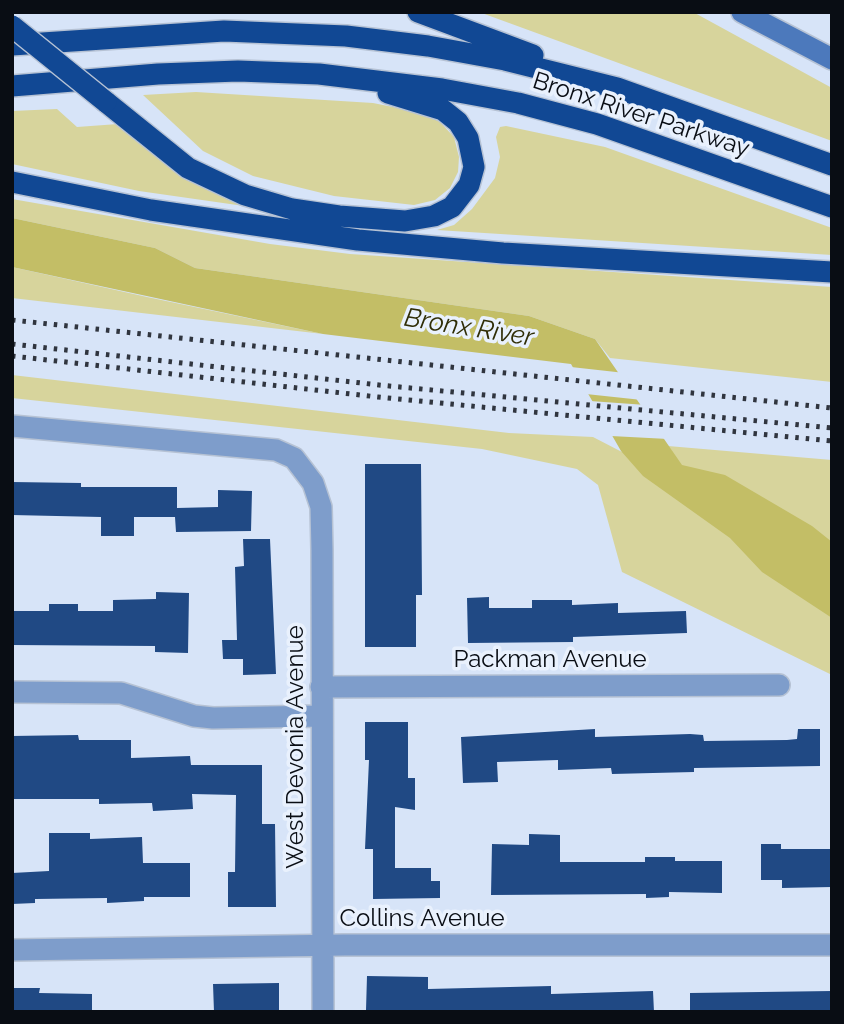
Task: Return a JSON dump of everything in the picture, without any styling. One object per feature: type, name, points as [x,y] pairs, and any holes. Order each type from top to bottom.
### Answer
[{"type":"highway","points":[[418,12],[617,88]]},
{"type":"highway","points":[[12,26],[202,176],[230,190],[277,205],[339,216],[415,220],[443,213],[465,193],[472,176],[474,157],[464,130],[451,116],[423,102],[319,74]]},
{"type":"highway","name":"Bronx River Parkway","points":[[12,45],[180,33],[309,34],[466,52],[617,88],[832,165]]},
{"type":"highway","name":"Bronx River Parkway","points":[[12,86],[200,72],[319,74],[442,89],[558,113],[673,149],[832,207]]},
{"type":"highway","points":[[12,182],[164,212],[358,240],[503,253],[832,272]]},
{"type":"street","points":[[742,12],[832,59]]},
{"type":"street","name":"West Devonia Avenue","points":[[12,426],[276,450],[294,457],[313,483],[321,507],[323,1012]]},
{"type":"street","name":"Packman Avenue","points":[[321,687],[779,685]]},
{"type":"street","points":[[12,692],[121,693],[194,716],[213,718],[321,716]]},
{"type":"street","name":"Collins Avenue","points":[[12,950],[323,946],[832,945]]},
{"type":"shaded area","points":[[479,12],[693,12],[832,88],[832,141]]},
{"type":"shaded area","points":[[196,92],[373,103],[423,113],[440,122],[454,137],[459,157],[458,172],[450,188],[435,200],[414,205],[334,196],[253,176],[203,151],[143,95]]},
{"type":"shaded area","points":[[57,109],[77,127],[118,124],[188,180],[244,206],[139,191],[12,164],[12,111]]},
{"type":"shaded area","points":[[506,126],[605,147],[832,228],[832,255],[437,230],[454,225],[472,209],[495,178],[500,157],[496,137],[500,127]]},
{"type":"shaded area","points":[[12,199],[270,244],[350,254],[832,287],[832,382],[610,358],[595,339],[529,316],[195,268],[155,248],[12,218]]},
{"type":"shaded area","points":[[12,267],[147,297],[323,334],[12,298]]},
{"type":"shaded area","points":[[12,375],[509,433],[593,437],[622,452],[672,451],[668,446],[832,460],[832,675],[622,572],[598,485],[577,469],[482,449],[12,398]]},
{"type":"water","name":"Bronx River","points":[[12,218],[155,248],[195,268],[529,316],[595,339],[682,465],[725,475],[812,526],[832,542],[832,618],[762,572],[730,538],[643,476],[621,451],[571,364],[323,334],[12,267]]},
{"type":"pier","points":[[571,367],[625,373],[642,400],[586,394]]},
{"type":"pier","points":[[590,401],[646,405],[668,439],[611,436]]},
{"type":"building","points":[[365,464],[421,464],[422,595],[416,595],[416,647],[365,647]]},
{"type":"building","points":[[12,482],[81,483],[81,487],[177,487],[177,508],[218,507],[218,490],[252,491],[251,531],[176,532],[175,517],[134,517],[134,536],[101,536],[101,517],[12,515]]},
{"type":"building","points":[[243,539],[270,539],[276,674],[243,675],[243,659],[223,659],[222,640],[237,640],[235,567],[244,566]]},
{"type":"building","points":[[156,592],[189,593],[188,653],[155,652],[155,646],[12,645],[12,611],[49,611],[49,604],[78,604],[78,611],[113,611],[113,600],[156,599]]},
{"type":"building","points":[[489,597],[489,608],[532,608],[532,600],[572,600],[572,605],[618,603],[618,613],[686,611],[687,633],[573,637],[573,642],[468,643],[467,598]]},
{"type":"building","points":[[365,722],[408,722],[408,778],[415,778],[415,810],[395,807],[395,868],[431,868],[431,881],[440,881],[440,898],[373,899],[373,849],[365,849],[369,760],[365,760]]},
{"type":"building","points":[[595,729],[595,737],[690,734],[703,735],[704,741],[797,739],[798,729],[820,729],[820,766],[694,768],[694,772],[612,774],[611,768],[558,770],[558,760],[497,762],[498,782],[463,783],[461,737]]},
{"type":"building","points":[[78,735],[79,740],[131,740],[131,758],[190,756],[191,765],[262,765],[262,824],[275,824],[276,907],[228,907],[228,872],[235,872],[236,795],[192,794],[193,809],[153,811],[152,803],[99,804],[99,799],[12,799],[12,736]]},
{"type":"building","points":[[49,833],[90,833],[90,839],[142,837],[143,863],[190,863],[190,897],[144,897],[144,901],[107,903],[107,898],[35,899],[35,903],[12,904],[12,873],[49,871]]},
{"type":"building","points":[[529,834],[560,835],[560,862],[645,862],[645,857],[675,857],[675,861],[722,861],[722,893],[669,892],[669,897],[646,898],[646,894],[491,895],[492,844],[529,845]]},
{"type":"building","points":[[761,844],[781,844],[781,849],[832,849],[832,887],[782,888],[782,880],[761,880]]},
{"type":"building","points":[[367,976],[428,977],[428,989],[551,986],[551,994],[653,991],[654,1012],[366,1010]]},
{"type":"building","points":[[279,983],[279,1012],[214,1012],[213,984]]},
{"type":"building","points":[[12,988],[40,988],[39,993],[92,994],[92,1012],[12,1012]]},
{"type":"building","points":[[832,991],[832,1012],[690,1012],[690,993]]},
{"type":"railway","points":[[12,320],[832,408]]},
{"type":"railway","points":[[12,344],[379,385],[832,428]]},
{"type":"railway","points":[[12,356],[378,397],[832,441]]}]
